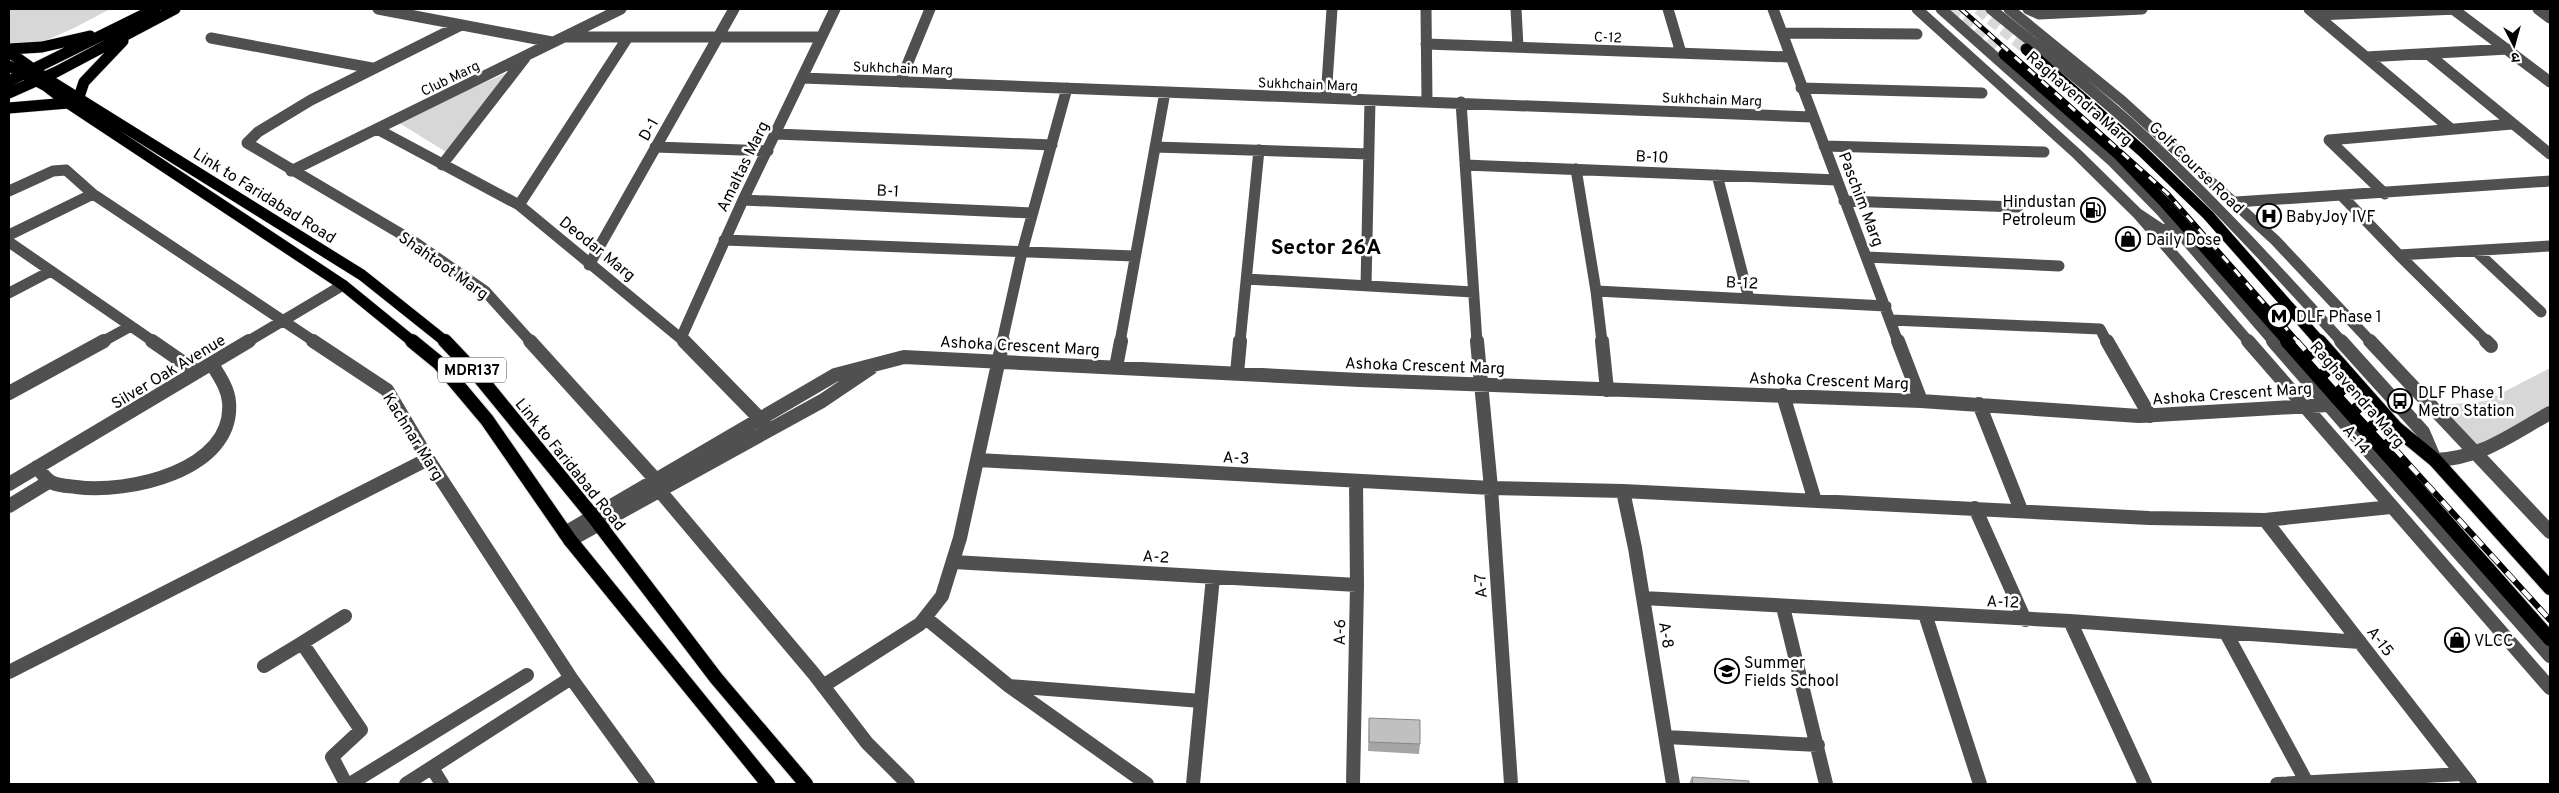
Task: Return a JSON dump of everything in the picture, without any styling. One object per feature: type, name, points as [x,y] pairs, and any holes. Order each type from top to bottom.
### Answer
[{"type":"main road","points":[[9,108],[73,100],[84,82],[132,26],[155,9]]},
{"type":"main road","points":[[9,93],[35,75],[132,26],[174,9]]},
{"type":"main road","points":[[9,51],[63,43],[132,26]]},
{"type":"main road","name":"Raghavendra Marg","points":[[2026,49],[2142,152],[2208,215],[2396,428],[2435,460],[2550,588]]},
{"type":"main road","name":"MDR137","points":[[9,51],[35,75]]},
{"type":"main road","name":"Raghavendra Marg","points":[[2004,54],[2117,153],[2165,203],[2550,639]]},
{"type":"main road","name":"MDR137","points":[[9,66],[35,75]]},
{"type":"main road","points":[[9,81],[35,75]]},
{"type":"main road","name":"Link to Faridabad Road","points":[[35,75],[343,285],[439,363],[487,420],[568,536],[768,784]]},
{"type":"main road","name":"Link to Faridabad Road","points":[[73,100],[362,275],[450,345],[596,519],[716,678],[806,784]]},
{"type":"street","points":[[378,9],[552,42]]},
{"type":"street","name":"Club Marg","points":[[291,171],[621,9]]},
{"type":"street","name":"D-1","points":[[589,265],[734,9]]},
{"type":"street","name":"Amaltas Marg","points":[[681,338],[724,240],[834,9]]},
{"type":"street","points":[[900,82],[930,9]]},
{"type":"street","points":[[1326,98],[1332,9]]},
{"type":"street","points":[[1426,9],[1426,101]]},
{"type":"street","points":[[1516,9],[1518,47]]},
{"type":"street","points":[[1668,9],[1681,53]]},
{"type":"street","name":"Paschim Marg","points":[[1773,9],[1789,57],[1892,320],[1921,401]]},
{"type":"street","points":[[1917,9],[2077,154],[2137,213],[2161,229],[2179,232]]},
{"type":"street","points":[[1941,9],[1950,14],[2112,161],[2179,232],[2355,436],[2550,656]]},
{"type":"street","points":[[2009,9],[2092,75],[2236,202],[2314,278],[2476,454],[2545,521],[2550,532]]},
{"type":"street","points":[[2028,9],[2039,14],[2142,9]]},
{"type":"street","points":[[2313,12],[2455,9],[2550,82]]},
{"type":"street","points":[[2538,9],[2550,18]]},
{"type":"street","name":"Golf Course Road","points":[[1990,10],[2155,147],[2246,238],[2423,432],[2435,460]]},
{"type":"street","points":[[2313,12],[2451,129]]},
{"type":"street","points":[[211,38],[372,68],[461,24]]},
{"type":"street","points":[[1782,33],[1917,34]]},
{"type":"street","points":[[562,37],[821,37]]},
{"type":"street","points":[[519,205],[628,37]]},
{"type":"street","name":"C-12","points":[[1426,44],[1789,57]]},
{"type":"street","points":[[2366,57],[2508,49]]},
{"type":"street","points":[[2428,54],[2550,154]]},
{"type":"street","points":[[442,165],[528,55]]},
{"type":"street","name":"Shahtoot Marg","points":[[372,68],[253,134],[247,143],[291,171],[413,241],[486,291],[658,485],[818,680]]},
{"type":"street","points":[[2074,78],[2092,75]]},
{"type":"street","name":"Sukhchain Marg","points":[[802,78],[1812,117]]},
{"type":"street","points":[[908,784],[867,743],[818,680],[927,619],[942,596],[954,562],[978,460],[1022,252],[1067,88]]},
{"type":"street","points":[[1801,88],[1982,93]]},
{"type":"street","points":[[1116,367],[1134,256],[1165,92]]},
{"type":"street","points":[[1366,285],[1370,100]]},
{"type":"street","name":"A-7","points":[[1461,102],[1473,292],[1480,385],[1491,488],[1511,784]]},
{"type":"street","points":[[2385,194],[2329,140],[2512,124]]},
{"type":"street","name":"Deodar Marg","points":[[377,128],[442,165],[519,205],[589,265],[681,338],[766,424]]},
{"type":"street","points":[[776,134],[1052,145]]},
{"type":"street","points":[[1824,146],[2044,152]]},
{"type":"street","points":[[655,147],[768,151]]},
{"type":"street","points":[[1155,147],[1369,154]]},
{"type":"street","points":[[1237,373],[1258,150]]},
{"type":"street","name":"B-10","points":[[1465,165],[1837,180]]},
{"type":"street","name":"Kachnar Marg","points":[[9,192],[60,169],[66,170],[93,194],[387,390],[428,459],[571,678],[648,784]]},
{"type":"street","points":[[1576,169],[1596,291],[1608,390]]},
{"type":"street","points":[[1717,175],[1749,299]]},
{"type":"street","points":[[2236,202],[2343,197],[2550,182]]},
{"type":"street","points":[[9,235],[93,194]]},
{"type":"street","points":[[2343,197],[2491,346]]},
{"type":"street","name":"B-1","points":[[743,200],[1032,213]]},
{"type":"street","points":[[1844,201],[2018,207]]},
{"type":"street","name":"A-14","points":[[2137,213],[2228,321],[2306,406],[2391,507],[2550,688]]},
{"type":"street","points":[[724,240],[1134,256]]},
{"type":"street","points":[[9,242],[197,372]]},
{"type":"street","points":[[2399,255],[2549,247]]},
{"type":"street","points":[[2476,251],[2541,312]]},
{"type":"street","points":[[1867,257],[2059,266]]},
{"type":"street","points":[[9,293],[51,271]]},
{"type":"street","points":[[1247,279],[1473,292]]},
{"type":"street","name":"Silver Oak Avenue","points":[[9,484],[343,285]]},
{"type":"street","name":"B-12","points":[[1596,291],[1886,306]]},
{"type":"street","points":[[1892,320],[2100,329],[2150,416]]},
{"type":"street","points":[[11,388],[131,326]]},
{"type":"street","name":"Ashoka Crescent Marg","points":[[596,519],[766,424],[843,388],[873,367],[904,357],[1480,385],[1921,401],[2150,416],[2328,405]]},
{"type":"street","points":[[37,467],[50,481],[86,490],[102,490],[135,484],[173,472],[207,453],[223,434],[229,410],[225,387],[212,364]]},
{"type":"street","points":[[1783,395],[1816,501]]},
{"type":"street","points":[[1978,404],[2021,510]]},
{"type":"street","points":[[2435,460],[2455,459],[2476,454],[2550,413]]},
{"type":"street","points":[[2355,436],[2392,460]]},
{"type":"street","points":[[9,672],[428,459]]},
{"type":"street","name":"A-3","points":[[978,460],[1491,488],[1623,491],[2149,518],[2265,520],[2391,507]]},
{"type":"street","points":[[9,506],[50,481]]},
{"type":"street","name":"A-6","points":[[1353,784],[1357,585],[1356,481]]},
{"type":"street","name":"A-8","points":[[1623,491],[1643,598],[1673,784]]},
{"type":"street","points":[[1975,508],[2025,620]]},
{"type":"street","points":[[568,536],[596,519]]},
{"type":"street","name":"A-15","points":[[2265,520],[2466,779]]},
{"type":"street","name":"A-2","points":[[954,562],[1357,585]]},
{"type":"street","points":[[1193,784],[1213,576]]},
{"type":"street","name":"A-12","points":[[1643,598],[2070,621],[2360,642]]},
{"type":"street","points":[[1783,607],[1826,784]]},
{"type":"street","points":[[1926,614],[1980,784]]},
{"type":"street","points":[[264,666],[346,616]]},
{"type":"street","points":[[927,619],[1009,686],[1147,784]]},
{"type":"street","points":[[2070,621],[2145,784]]},
{"type":"street","points":[[2226,633],[2306,781]]},
{"type":"street","points":[[302,643],[361,730],[356,737],[338,750],[332,757],[346,784]]},
{"type":"street","points":[[350,784],[528,675]]},
{"type":"street","points":[[406,784],[571,678]]},
{"type":"street","points":[[1009,686],[1201,701]]},
{"type":"street","points":[[1666,737],[1818,746]]},
{"type":"street","points":[[432,768],[442,784]]},
{"type":"street","points":[[2277,784],[2306,781],[2466,779]]},
{"type":"shaded area","points":[[9,9],[110,9],[76,27],[9,57]]},
{"type":"shaded area","points":[[518,68],[446,152],[401,124],[377,129]]},
{"type":"shaded area","points":[[2550,368],[2550,409],[2477,449],[2441,405],[2486,401]]},
{"type":"building","points":[[1369,718],[1420,720],[1420,744],[1369,742]]},
{"type":"building","points":[[1692,777],[1749,781],[1749,784],[1693,784]]},
{"type":"tunnel","points":[[1951,9],[2004,54]]},
{"type":"tunnel","points":[[1978,9],[2026,49]]},
{"type":"railway","points":[[1961,9],[2167,193],[2298,342]]},
{"type":"railway","points":[[2297,341],[2550,620]]},
{"type":"place","name":"Hindustan Petroleum","points":[[2093,210]]},
{"type":"place","name":"BabyJoy IVF","points":[[2269,216]]},
{"type":"place","name":"Daily Dose","points":[[2128,239]]},
{"type":"place","name":"DLF Phase 1","points":[[2279,316]]},
{"type":"place","name":"DLF Phase 1 Metro Station","points":[[2400,401]]},
{"type":"place","name":"VLCC","points":[[2457,640]]},
{"type":"place","name":"Summer Fields School","points":[[1727,671]]},
{"type":"district","name":"Sector 26A","points":[[1326,247]]}]
